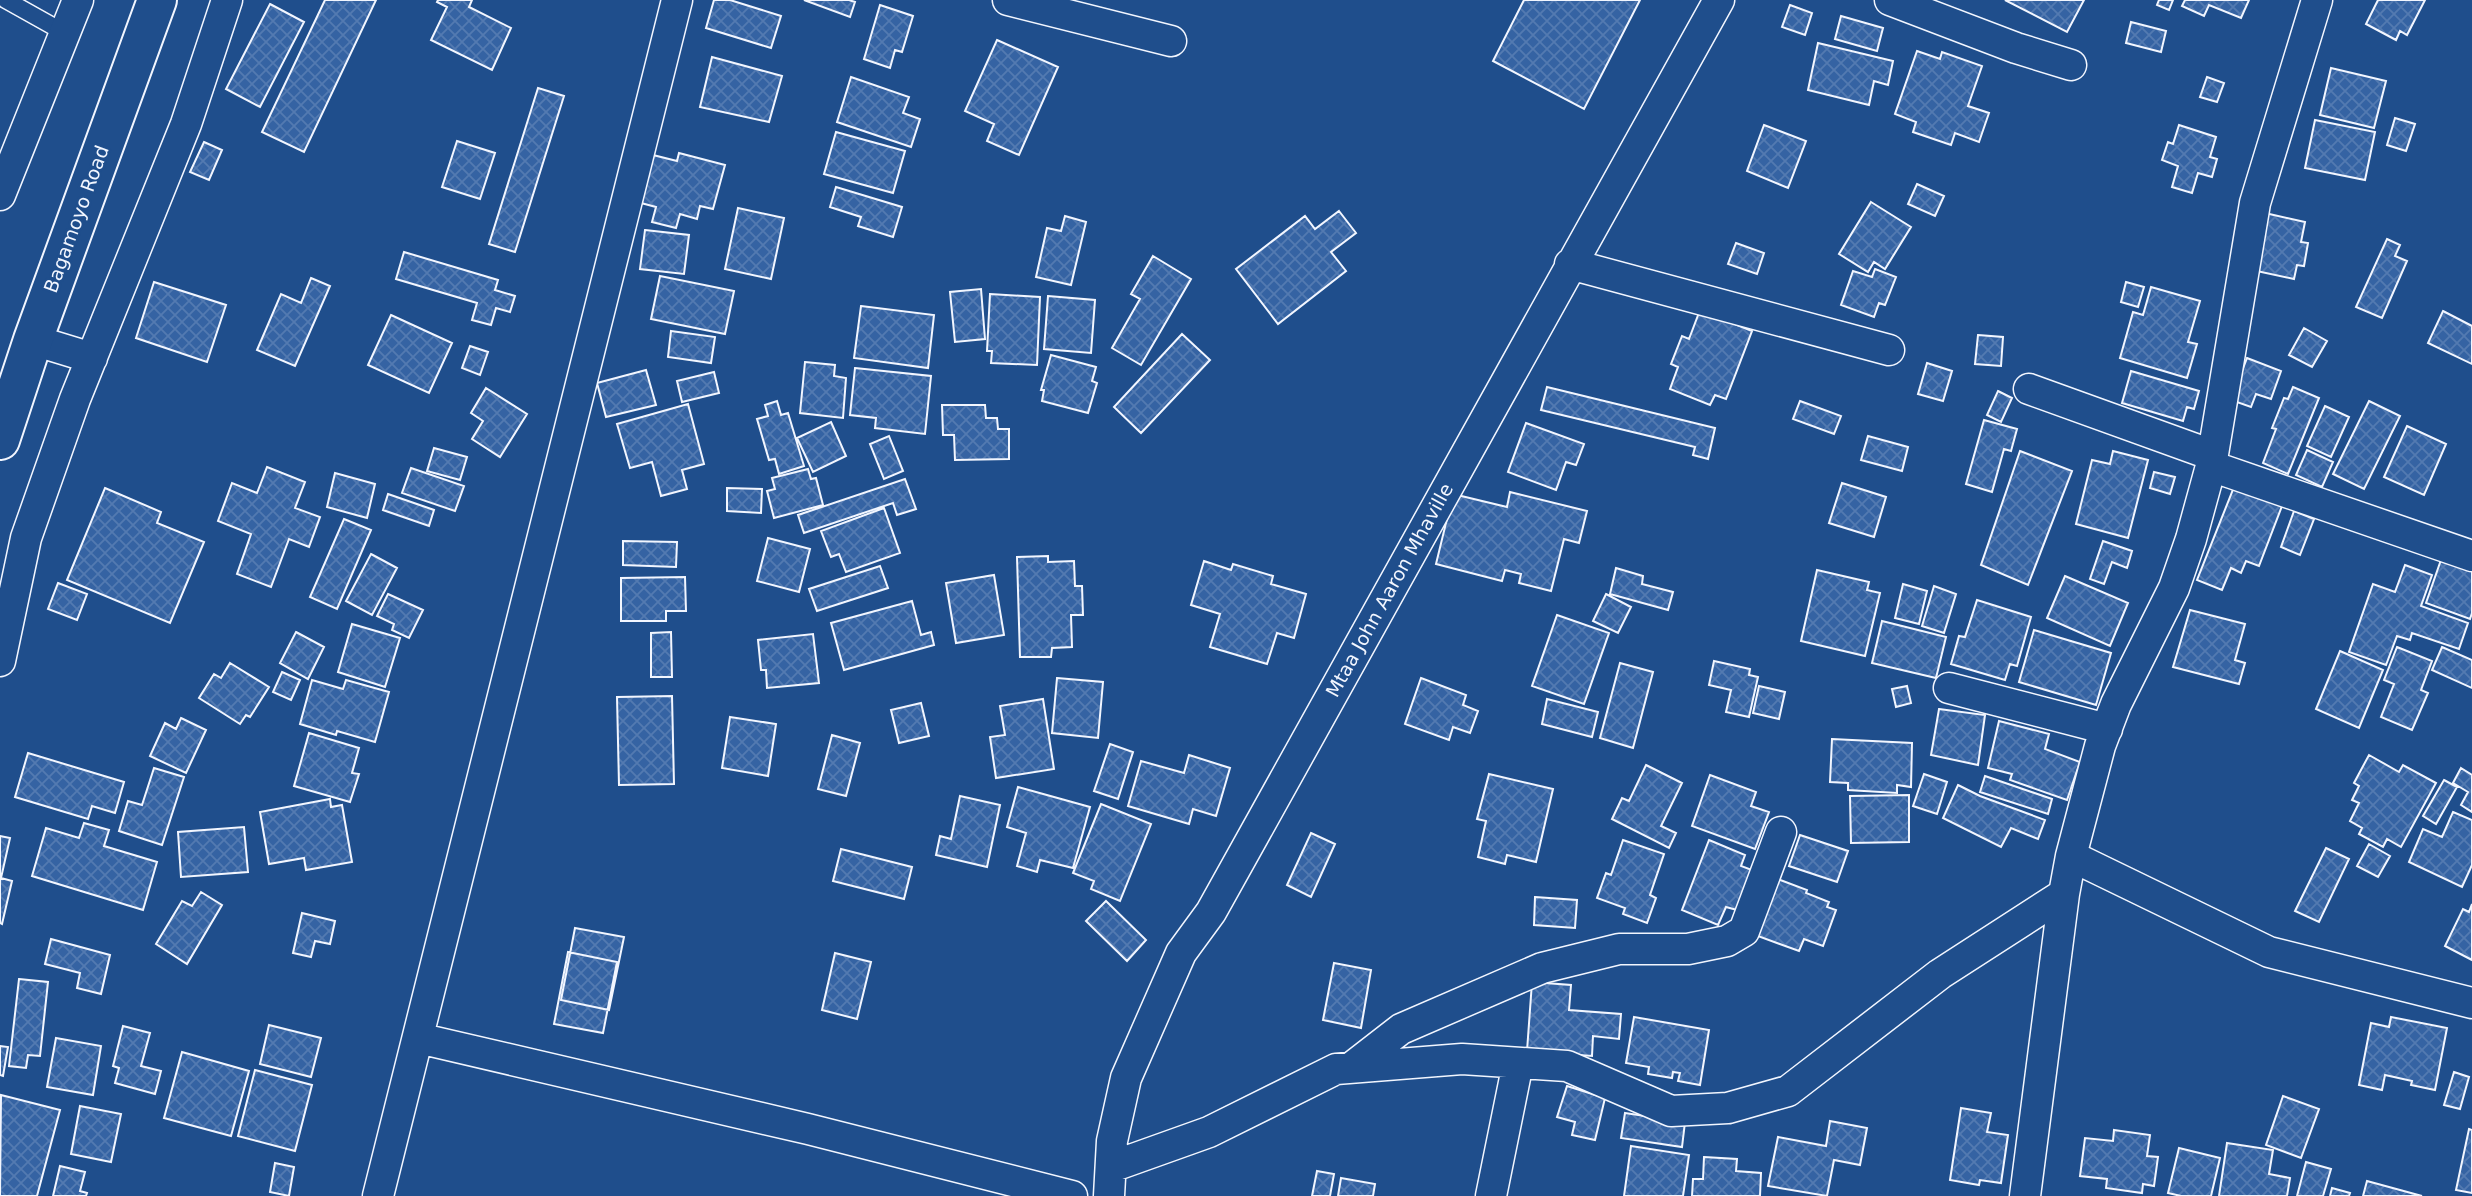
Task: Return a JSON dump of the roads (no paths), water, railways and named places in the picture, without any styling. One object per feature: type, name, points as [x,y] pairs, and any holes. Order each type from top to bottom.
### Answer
[{"type":"highway","name":"Bagamoyo Road","points":[[0,440],[33,340],[157,0]]},
{"type":"street","points":[[0,195],[78,0]]},
{"type":"street","points":[[0,661],[26,538],[92,358],[186,124],[227,0]]},
{"type":"street","points":[[378,1196],[677,0]]},
{"type":"street","points":[[1008,0],[1171,41]]},
{"type":"street","name":"Mtaa John Aaron Mhaville","points":[[1110,1182],[1112,1141],[1126,1078],[1181,953],[1211,912],[1719,0]]},
{"type":"street","points":[[1890,0],[2016,48],[2071,65]]},
{"type":"street","points":[[2025,1196],[2071,856],[2100,746],[2116,704],[2174,588],[2192,539],[2211,461],[2255,203],[2317,0]]},
{"type":"street","points":[[1570,264],[1889,350]]},
{"type":"street","points":[[33,340],[92,358]]},
{"type":"street","points":[[2028,389],[2211,461],[2472,556]]},
{"type":"street","points":[[1949,688],[2107,729]]},
{"type":"street","points":[[1352,1067],[1401,1029],[1542,968],[1619,949],[1688,949],[1727,941],[1744,931],[1781,832]]},
{"type":"street","points":[[2071,856],[2269,952],[2472,1003]]},
{"type":"street","points":[[1110,1182],[1336,1069],[1462,1059],[1567,1066],[1671,1111],[1728,1108],[1788,1091],[1940,975],[2064,894]]},
{"type":"street","points":[[418,1038],[808,1129],[1072,1196]]},
{"type":"street","points":[[1491,1196],[1518,1063]]},
{"type":"lane","points":[[6,0],[65,33]]}]
